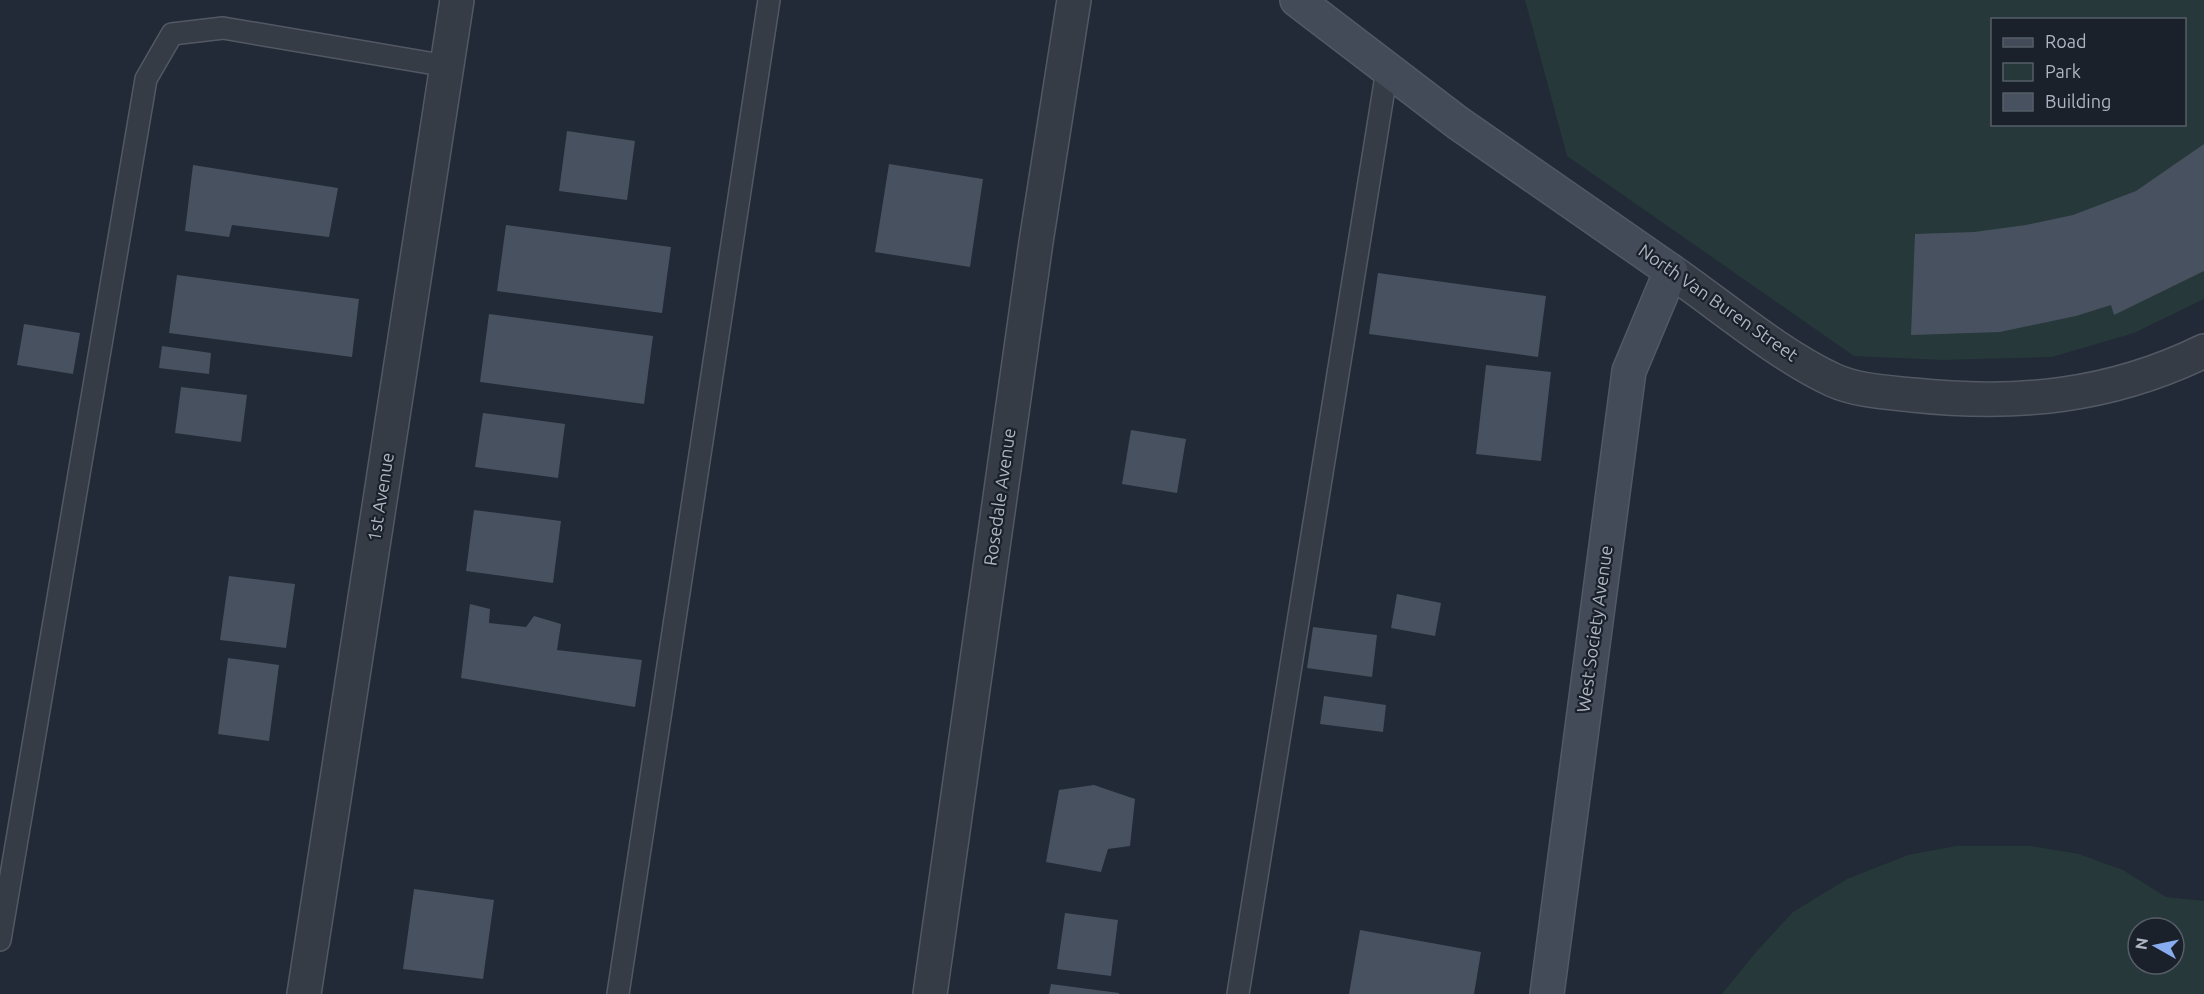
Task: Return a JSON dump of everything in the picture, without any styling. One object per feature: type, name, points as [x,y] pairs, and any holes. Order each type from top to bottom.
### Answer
[{"type":"street","name":"1st Avenue","points":[[304,994],[457,0]]},
{"type":"street","name":"Rosedale Avenue","points":[[930,994],[1033,265],[1074,0]]},
{"type":"street","name":"North Van Buren Street","points":[[1297,0],[1458,123],[1799,361],[1834,380],[1870,391],[1999,400],[2067,396],[2116,385],[2176,365],[2204,351]]},
{"type":"street","name":"West Society Avenue","points":[[1547,994],[1629,371],[1671,270]]},
{"type":"lane","points":[[618,994],[770,0]]},
{"type":"lane","points":[[0,940],[146,79],[171,34],[223,28],[447,66]]},
{"type":"lane","points":[[1238,994],[1387,70]]},
{"type":"green space","points":[[1525,0],[2204,0],[2204,299],[2134,333],[2052,357],[1943,360],[1854,356],[1567,156]]},
{"type":"green space","points":[[1956,846],[2031,846],[2079,854],[2123,870],[2166,897],[2204,901],[2204,994],[1722,994],[1793,912],[1847,879],[1908,855]]},
{"type":"building","points":[[567,131],[635,141],[627,200],[559,191]]},
{"type":"building","points":[[2204,144],[2204,271],[2114,315],[2111,305],[2076,316],[2000,332],[1911,335],[1915,234],[1974,232],[2026,225],[2073,215],[2136,191]]},
{"type":"building","points":[[889,164],[983,179],[970,267],[875,252]]},
{"type":"building","points":[[193,165],[338,188],[329,237],[232,225],[229,237],[185,231]]},
{"type":"building","points":[[506,225],[671,247],[662,313],[497,291]]},
{"type":"building","points":[[1378,273],[1546,296],[1538,357],[1369,334]]},
{"type":"building","points":[[177,275],[359,299],[352,357],[169,333]]},
{"type":"building","points":[[489,314],[653,336],[644,404],[480,382]]},
{"type":"building","points":[[24,324],[80,333],[73,374],[17,365]]},
{"type":"building","points":[[162,346],[211,353],[209,374],[159,368]]},
{"type":"building","points":[[1486,365],[1551,372],[1541,461],[1476,454]]},
{"type":"building","points":[[181,387],[247,395],[241,442],[175,433]]},
{"type":"building","points":[[483,413],[565,424],[558,478],[475,467]]},
{"type":"building","points":[[1131,430],[1186,439],[1177,493],[1122,484]]},
{"type":"building","points":[[474,510],[561,521],[553,583],[466,571]]},
{"type":"building","points":[[229,576],[295,584],[286,648],[220,640]]},
{"type":"building","points":[[1397,594],[1441,603],[1435,636],[1391,628]]},
{"type":"building","points":[[470,604],[490,609],[489,623],[526,627],[534,616],[561,624],[557,650],[642,660],[635,707],[461,678]]},
{"type":"building","points":[[1313,627],[1377,635],[1372,677],[1307,668]]},
{"type":"building","points":[[228,658],[279,665],[269,741],[218,734]]},
{"type":"building","points":[[1324,696],[1386,705],[1383,732],[1320,724]]},
{"type":"building","points":[[1094,785],[1135,799],[1130,846],[1108,849],[1101,872],[1046,862],[1059,790]]},
{"type":"building","points":[[414,889],[494,900],[483,979],[403,969]]},
{"type":"building","points":[[1065,913],[1118,920],[1111,976],[1057,969]]},
{"type":"building","points":[[1360,930],[1481,952],[1474,994],[1349,994]]},
{"type":"building","points":[[1051,984],[1119,993],[1119,994],[1049,994]]}]
